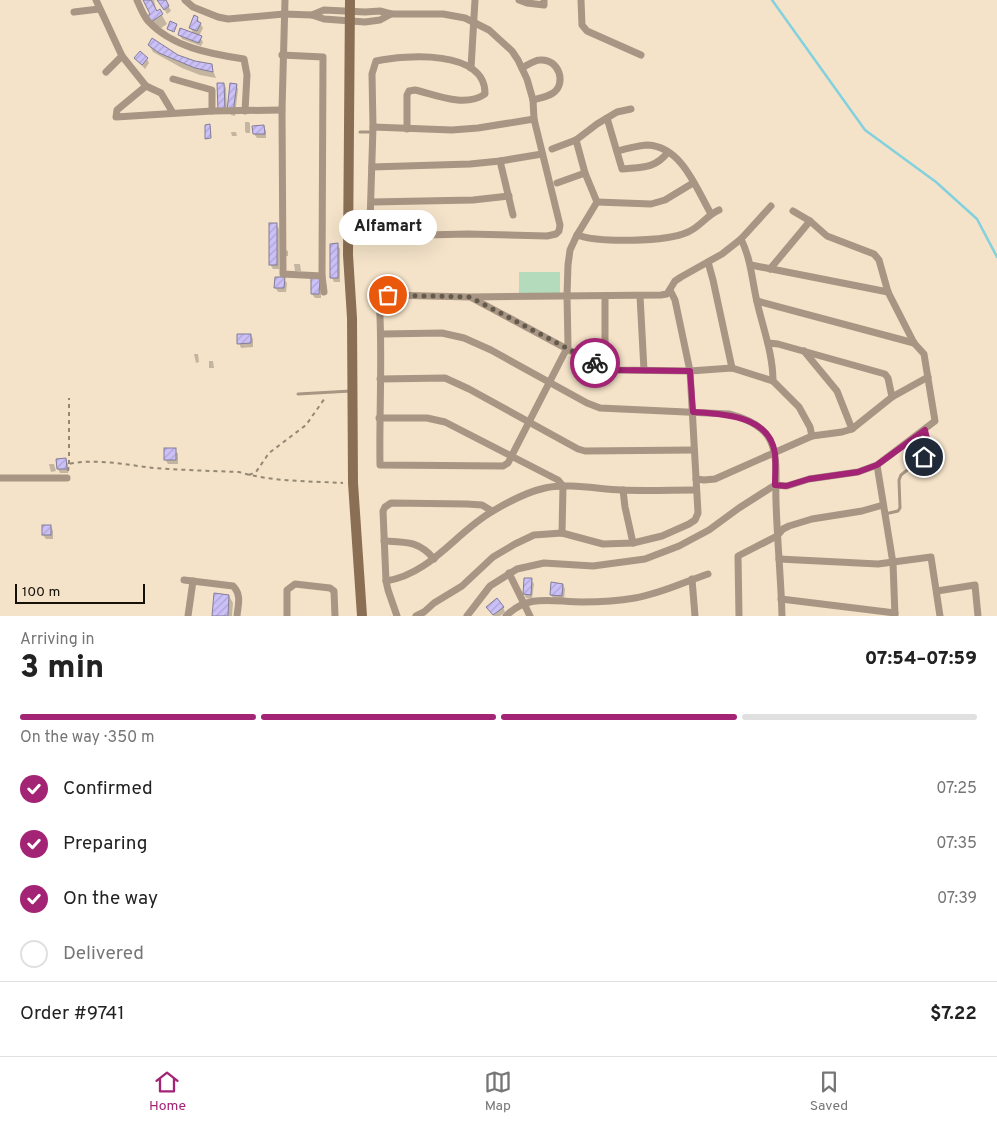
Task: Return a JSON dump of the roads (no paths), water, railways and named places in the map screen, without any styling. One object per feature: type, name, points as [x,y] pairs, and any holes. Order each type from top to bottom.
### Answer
[{"type":"street","points":[[96,0],[122,56],[146,86],[161,93],[173,113]]},
{"type":"street","points":[[137,0],[147,20],[163,34],[207,54],[244,59],[247,75],[245,111]]},
{"type":"street","points":[[185,0],[193,7],[223,18],[312,14],[324,19],[350,16],[380,20],[391,14],[443,14],[473,21],[499,38],[512,51],[522,68],[533,100],[534,119],[560,225],[559,231],[556,234],[547,236],[468,234],[375,235],[371,228],[372,74],[376,61],[395,57],[431,57],[471,68],[482,81],[485,87],[484,94],[479,98],[466,100],[415,90],[409,91],[407,95],[407,129]]},
{"type":"street","points":[[284,0],[282,55],[283,274],[322,276]]},
{"type":"street","points":[[350,0],[348,255],[352,318],[353,483],[362,616]]},
{"type":"street","points":[[471,68],[475,0]]},
{"type":"street","points":[[519,0],[527,3],[544,4],[544,0]]},
{"type":"street","points":[[581,0],[582,25],[587,31],[641,55]]},
{"type":"street","points":[[74,12],[99,9]]},
{"type":"street","points":[[282,55],[323,57],[322,276],[324,292]]},
{"type":"street","points":[[106,72],[122,56]]},
{"type":"street","points":[[522,68],[535,61],[548,60],[555,64],[559,71],[557,90],[550,95],[533,100]]},
{"type":"street","points":[[173,79],[212,90],[212,111]]},
{"type":"street","points":[[146,86],[117,110],[116,117],[212,111],[282,110]]},
{"type":"street","points":[[552,149],[576,140],[617,112],[631,109]]},
{"type":"street","points":[[607,118],[622,169],[648,167],[661,161],[668,152]]},
{"type":"street","points":[[373,130],[466,129],[534,119]]},
{"type":"street","points":[[576,140],[585,173],[597,202]]},
{"type":"street","points":[[617,151],[645,145],[654,146],[672,154],[683,165],[711,214]]},
{"type":"street","points":[[372,168],[500,161],[542,154]]},
{"type":"street","points":[[500,161],[513,215]]},
{"type":"street","points":[[557,183],[585,173]]},
{"type":"street","points":[[597,202],[651,204],[665,200],[693,183]]},
{"type":"street","points":[[372,202],[473,200],[509,196]]},
{"type":"street","points":[[597,202],[570,250],[567,295],[567,349],[508,463],[503,466],[380,465],[379,418],[382,334],[379,297],[388,295],[470,297],[567,295],[640,296],[667,294],[675,280],[722,254],[741,239],[771,206]]},
{"type":"street","points":[[577,236],[594,239],[656,240],[667,238],[689,232],[711,214],[719,210]]},
{"type":"street","points":[[467,616],[490,586],[509,572],[526,566],[544,563],[594,566],[645,559],[679,546],[709,530],[775,485],[786,486],[809,479],[858,472],[877,465],[935,421],[924,354],[914,343],[888,292],[880,260],[874,254],[827,236],[810,221],[793,211]]},
{"type":"street","points":[[770,269],[810,221]]},
{"type":"street","points":[[741,239],[751,265],[757,301],[768,343],[773,381]]},
{"type":"street","points":[[708,262],[732,368]]},
{"type":"street","points":[[751,265],[888,292]]},
{"type":"street","points":[[416,616],[425,614],[434,604],[462,586],[493,557],[514,544],[534,535],[562,533],[603,544],[633,543],[662,536],[695,520],[698,513],[690,371],[675,300],[670,290]]},
{"type":"street","points":[[605,296],[605,367]]},
{"type":"street","points":[[640,296],[644,370]]},
{"type":"street","points":[[470,297],[567,349],[605,367],[617,370],[690,371],[732,368],[773,381],[799,407],[810,427],[812,436]]},
{"type":"street","points":[[757,301],[914,343]]},
{"type":"street","points":[[382,334],[442,333],[464,338],[491,350],[587,403],[600,408],[729,414],[742,417],[763,431],[770,439],[775,453],[777,536],[782,616]]},
{"type":"street","points":[[768,343],[778,344],[885,374],[888,378],[892,397]]},
{"type":"street","points":[[804,351],[837,391],[852,429]]},
{"type":"street","points":[[696,479],[715,479],[812,436],[852,429],[892,397],[928,377]]},
{"type":"street","points":[[380,379],[445,378],[585,451],[694,450]]},
{"type":"street","points":[[379,418],[435,419],[445,422],[558,480],[563,486],[562,533]]},
{"type":"street","points":[[781,599],[895,615],[893,563],[877,465]]},
{"type":"street","points":[[0,478],[67,478]]},
{"type":"street","points":[[386,580],[396,579],[434,559],[454,540],[492,511],[531,492],[546,487],[696,490]]},
{"type":"street","points":[[623,490],[624,507],[633,543]]},
{"type":"street","points":[[397,616],[386,580],[383,511],[385,507],[391,503],[467,504],[482,505],[492,511]]},
{"type":"street","points":[[739,616],[738,556],[777,536],[783,529],[812,519],[862,511],[883,505]]},
{"type":"street","points":[[384,541],[413,543],[422,547],[434,559]]},
{"type":"street","points":[[779,559],[878,564],[931,557],[940,616]]},
{"type":"street","points":[[509,572],[530,616]]},
{"type":"street","points":[[506,616],[523,603],[544,600],[581,602],[634,598],[708,574]]},
{"type":"street","points":[[692,579],[695,616]]},
{"type":"street","points":[[184,580],[234,586],[238,590],[239,597],[237,616]]},
{"type":"street","points":[[188,616],[193,581]]},
{"type":"street","points":[[287,616],[288,590],[295,584],[330,588],[334,591],[335,616]]},
{"type":"street","points":[[937,590],[975,585],[978,616]]},
{"type":"lane","points":[[360,132],[373,130]]},
{"type":"lane","points":[[298,394],[352,392]]},
{"type":"lane","points":[[885,514],[898,511],[900,508],[900,475],[927,454],[929,446],[925,430]]},
{"type":"waterway","points":[[772,0],[865,130],[936,182],[977,219],[997,257]]},
{"type":"place","name":"Alfamart","points":[[388,295]]}]
